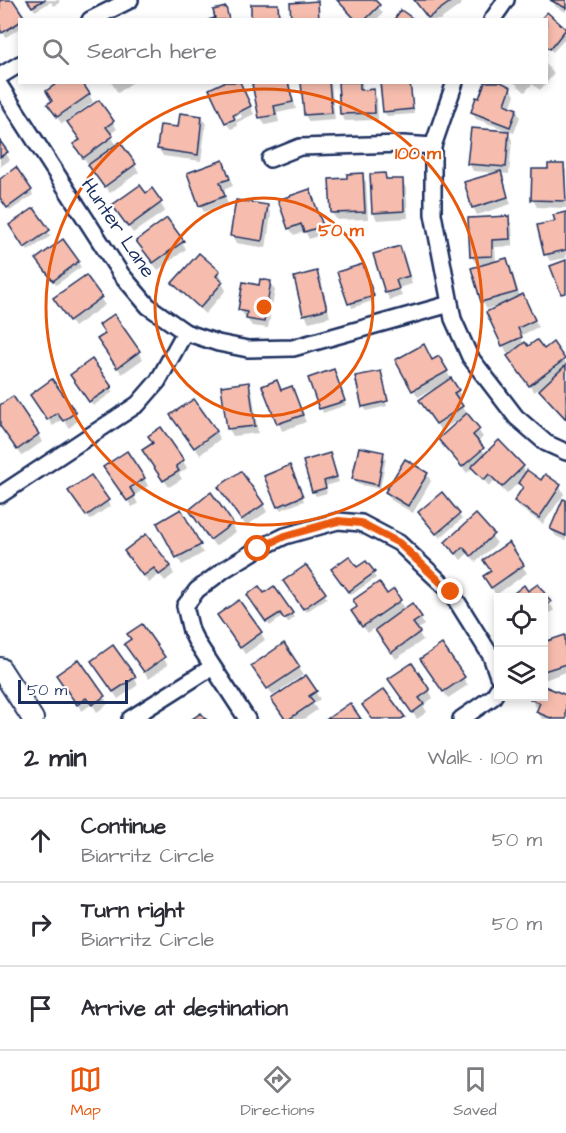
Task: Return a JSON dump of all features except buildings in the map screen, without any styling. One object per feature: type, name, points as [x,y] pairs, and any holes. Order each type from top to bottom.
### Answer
[{"type":"street","points":[[94,18],[130,0]]},
{"type":"street","points":[[493,18],[506,0]]},
{"type":"street","points":[[0,76],[18,65]]},
{"type":"street","points":[[454,84],[433,146],[433,214],[453,319],[470,357],[516,417],[546,443],[566,452]]},
{"type":"street","name":"Hunter Lane","points":[[0,86],[121,274],[148,306],[185,332],[218,343],[248,349],[293,348],[450,304]]},
{"type":"street","points":[[270,159],[300,147],[404,144],[433,146]]},
{"type":"street","points":[[0,495],[138,404],[158,381],[185,332]]},
{"type":"street","points":[[248,719],[212,667],[191,631],[185,606],[197,590],[225,569],[258,549],[285,536],[338,521],[361,523],[399,543],[451,592],[494,665]]},
{"type":"street","points":[[130,719],[212,667]]},
{"type":"street","points":[[0,668],[33,719]]},
{"type":"street","points":[[460,719],[494,697]]},
{"type":"route","points":[[258,549],[285,536],[338,521],[361,523],[399,543],[451,592]]}]
